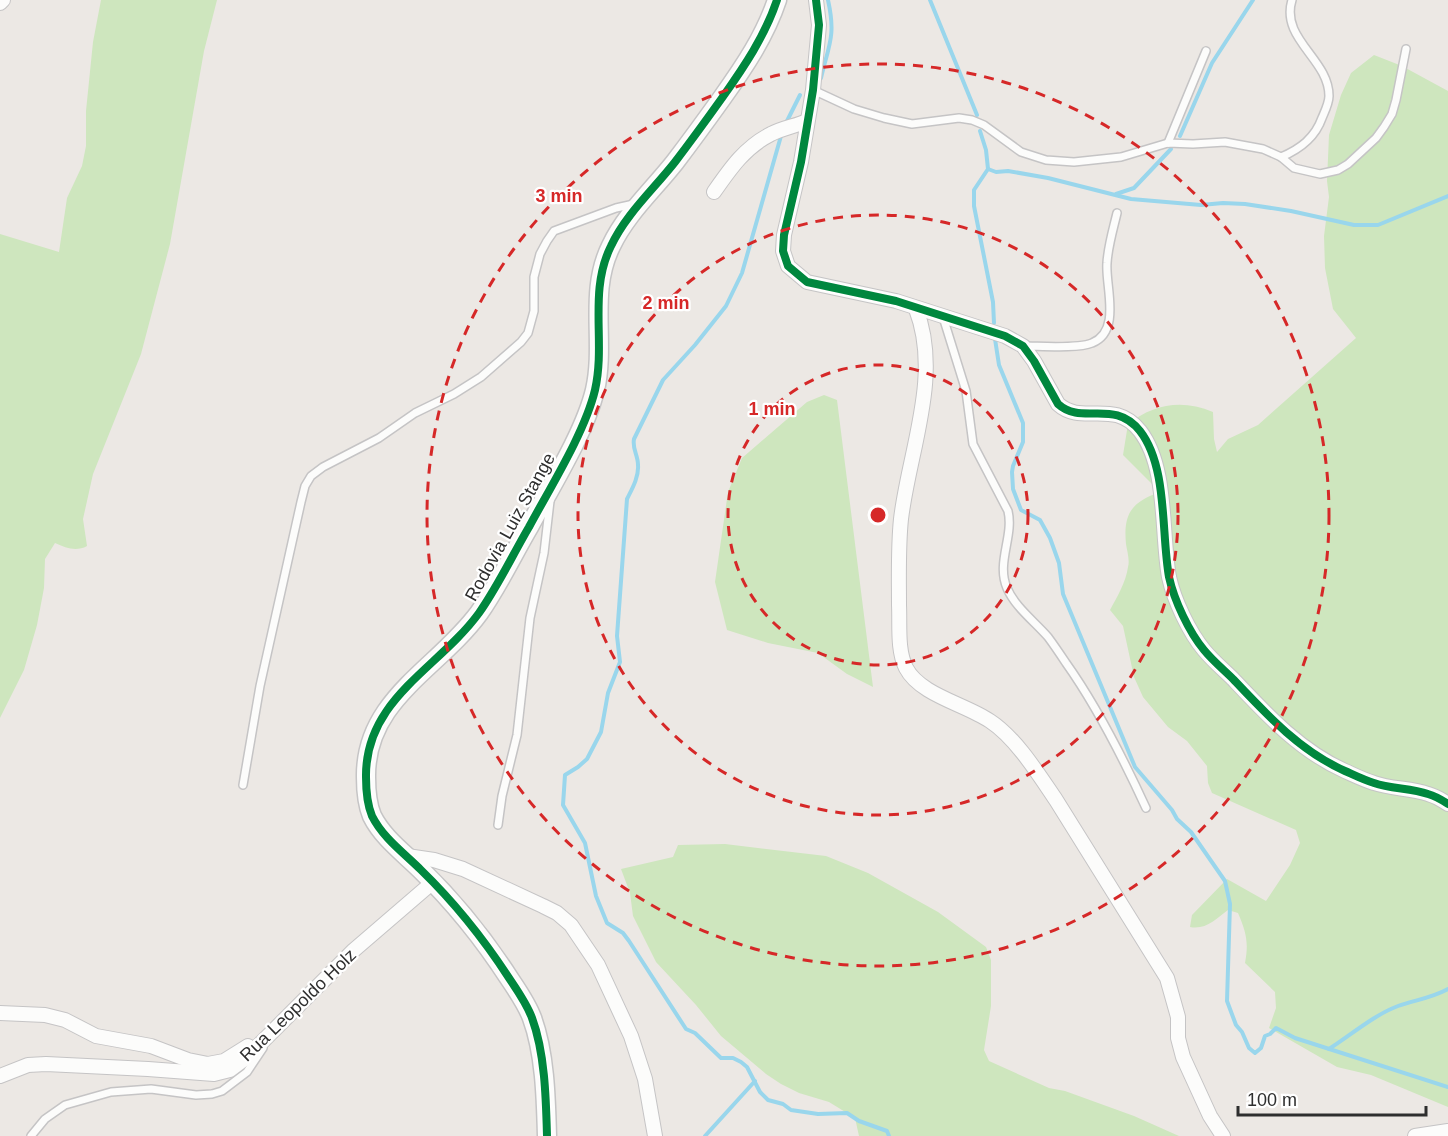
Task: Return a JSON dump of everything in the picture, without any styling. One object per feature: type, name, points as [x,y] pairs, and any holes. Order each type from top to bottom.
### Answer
[{"type":"street","name":"Rodovia Luiz Stange","points":[[547,1136],[546,1096],[532,1017],[518,991],[481,936],[433,882],[389,840],[372,817],[367,797],[366,773],[370,745],[381,718],[393,700],[454,641],[478,614],[498,584],[589,410],[596,388],[598,365],[598,286],[610,246],[623,225],[675,162],[738,75],[760,40],[777,0]]},
{"type":"street","points":[[816,0],[819,25],[813,90],[801,162],[784,235],[783,251],[789,266],[807,282],[896,301],[1005,336],[1023,346],[1058,404],[1064,409],[1072,413],[1112,413],[1124,418],[1140,430],[1152,453],[1157,474],[1170,579],[1177,602],[1203,650],[1274,723],[1305,747],[1342,770],[1375,783],[1429,794],[1448,804]]},
{"type":"street","points":[[714,192],[740,157],[755,144],[773,133],[807,121]]},
{"type":"street","points":[[916,309],[921,321],[925,362],[920,411],[901,519],[900,639],[906,668],[913,679],[923,687],[975,713],[997,727],[1038,774],[1056,800],[1167,978],[1178,1017],[1178,1038],[1183,1057],[1210,1116],[1223,1136]]},
{"type":"street","points":[[407,856],[434,860],[462,869],[543,906],[571,925],[598,965],[631,1036],[645,1079],[655,1136]]},
{"type":"street","name":"Rua Leopoldo Holz","points":[[0,1076],[28,1065],[46,1064],[214,1074],[230,1070],[246,1058],[354,950],[433,882]]},
{"type":"street","points":[[0,1013],[45,1015],[65,1020],[96,1036],[152,1046],[188,1060],[208,1064],[225,1061],[279,1024]]},
{"type":"street","points":[[1415,1136],[1448,1131]]},
{"type":"lane","points":[[1281,158],[1308,141],[1318,128],[1329,98],[1328,87],[1323,75],[1299,41],[1293,28],[1290,15],[1292,0]]},
{"type":"lane","points":[[813,90],[854,109],[912,124],[959,118],[972,120],[984,125],[1022,152],[1046,160],[1074,162],[1111,159],[1168,142],[1237,144],[1263,149],[1294,168],[1320,174],[1338,170],[1376,138],[1392,114],[1406,49]]},
{"type":"lane","points":[[1168,142],[1206,51]]},
{"type":"lane","points":[[243,785],[260,686],[300,502],[311,476],[323,466],[379,438],[415,413],[454,394],[500,362],[528,333],[534,311],[534,277],[540,254],[554,231],[616,208],[640,203]]},
{"type":"lane","points":[[1023,346],[1092,343],[1107,329],[1110,318],[1108,249],[1117,213]]},
{"type":"lane","points":[[944,317],[966,391],[973,444],[1008,511],[1010,532],[1004,567],[1006,586],[1024,611],[1048,637],[1081,685],[1146,808]]},
{"type":"lane","points":[[498,825],[502,796],[517,735],[530,618],[544,553],[551,486]]},
{"type":"lane","points":[[31,1136],[45,1119],[64,1105],[111,1092],[151,1089],[196,1095],[222,1091],[247,1072],[279,1024]]},
{"type":"green space","points":[[101,0],[217,0],[204,51],[170,244],[141,354],[93,474],[83,519],[87,546],[75,549],[55,543],[45,559],[44,588],[37,625],[24,670],[0,718],[0,234],[59,252],[67,198],[82,166],[86,146],[86,111],[93,42]]},
{"type":"green space","points":[[1374,55],[1402,66],[1448,91],[1448,1107],[1371,1075],[1337,1067],[1269,1028],[1276,1008],[1275,992],[1245,963],[1246,937],[1238,913],[1228,910],[1206,925],[1190,927],[1192,915],[1227,879],[1266,901],[1290,865],[1300,843],[1296,830],[1212,793],[1208,783],[1207,766],[1187,741],[1168,727],[1143,697],[1134,677],[1123,626],[1110,610],[1127,573],[1129,561],[1125,533],[1128,517],[1131,510],[1142,500],[1160,492],[1123,455],[1128,424],[1158,408],[1179,405],[1202,408],[1213,412],[1217,452],[1228,439],[1258,425],[1356,338],[1333,309],[1325,268],[1324,236],[1329,197],[1327,181],[1329,135],[1341,95],[1351,73]]},
{"type":"green space","points":[[824,395],[837,400],[873,687],[847,674],[818,653],[768,643],[727,630],[715,582],[728,492],[742,458],[807,402]]},
{"type":"green space","points":[[725,844],[826,856],[868,873],[938,912],[986,947],[991,960],[991,1006],[984,1050],[989,1061],[1049,1088],[1065,1091],[1134,1116],[1179,1136],[859,1136],[855,1118],[829,1102],[799,1093],[781,1084],[721,1036],[656,962],[633,916],[630,893],[621,869],[673,857],[678,845]]},
{"type":"waterway","points":[[821,78],[831,32],[828,0]]},
{"type":"waterway","points":[[930,0],[977,115]]},
{"type":"waterway","points":[[1180,136],[1212,63],[1253,0]]},
{"type":"waterway","points":[[786,123],[800,95]]},
{"type":"waterway","points":[[980,131],[986,150],[988,169],[974,190],[974,206],[993,302],[994,323]]},
{"type":"waterway","points":[[781,136],[742,273],[726,306],[663,380],[634,439],[638,469],[635,483],[627,499],[617,636],[620,662],[608,693],[601,732],[587,759],[565,775],[563,805],[585,843],[596,896],[607,923],[623,933],[629,941],[686,1029],[695,1033],[721,1058],[733,1058],[747,1067],[760,1092],[768,1100],[783,1104],[791,1110],[818,1114],[847,1113],[859,1121],[887,1131],[889,1136]]},
{"type":"waterway","points":[[1116,194],[1134,188],[1171,149]]},
{"type":"waterway","points":[[988,169],[1048,178],[1131,199],[1201,205],[1245,204],[1291,211],[1354,225],[1378,225],[1448,196]]},
{"type":"waterway","points":[[995,339],[999,365],[1023,423],[1023,442],[1012,472],[1013,489],[1021,510],[1040,520],[1050,538],[1059,563],[1063,594],[1135,767],[1177,819],[1191,832],[1225,881],[1230,904],[1227,1001],[1236,1025],[1249,1048],[1255,1053],[1261,1048],[1265,1036],[1276,1028],[1295,1038],[1448,1087]]},
{"type":"waterway","points":[[1329,1049],[1389,1010],[1448,989]]},
{"type":"waterway","points":[[705,1136],[755,1081]]},
{"type":"cycle path","points":[[547,1136],[540,1046],[530,1013],[522,997],[468,921],[433,882],[388,838],[372,816],[368,802],[366,777],[369,750],[377,726],[391,706],[479,613],[499,582],[556,478],[583,424],[595,390],[599,354],[600,281],[611,246],[632,213],[675,162],[738,75],[760,39],[777,0]]},
{"type":"cycle path","points":[[816,0],[819,25],[813,90],[801,162],[784,235],[783,251],[788,266],[807,282],[896,301],[1005,336],[1023,346],[1058,404],[1077,413],[1109,414],[1130,421],[1140,431],[1149,446],[1155,463],[1162,501],[1171,586],[1178,605],[1198,643],[1271,718],[1313,753],[1367,780],[1381,785],[1421,792],[1448,804]]}]
